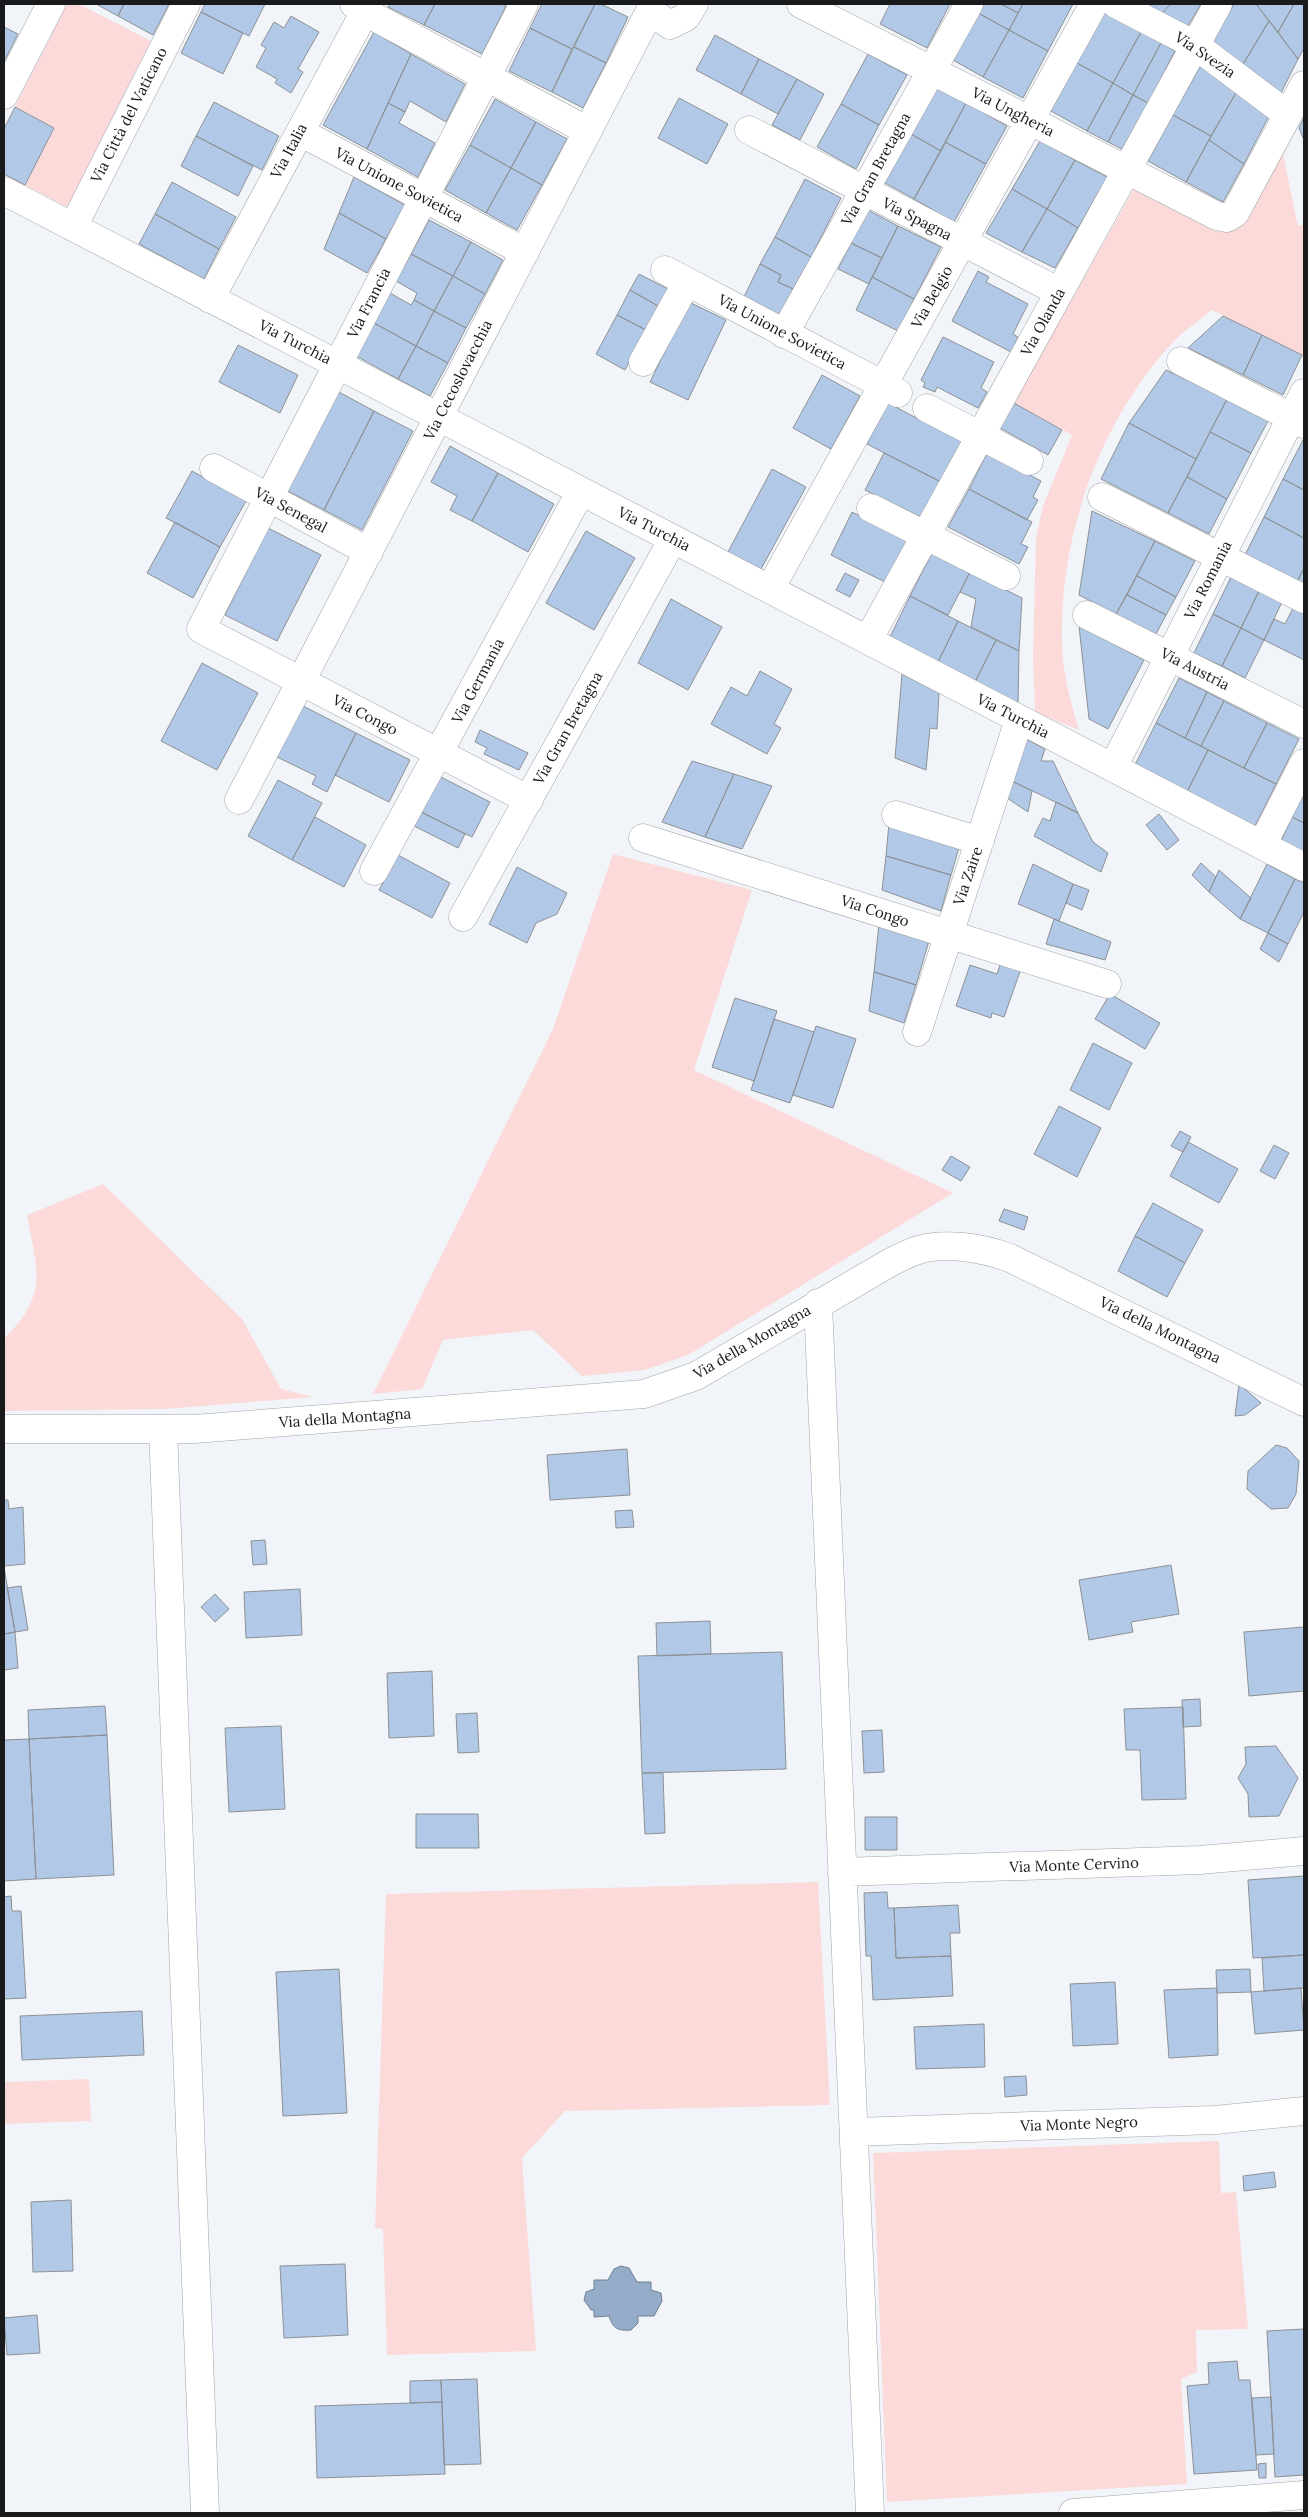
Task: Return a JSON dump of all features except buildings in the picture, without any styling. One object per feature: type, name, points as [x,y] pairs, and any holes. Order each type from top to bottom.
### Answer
[{"type":"street","points":[[4,96],[50,4]]},
{"type":"street","name":"Via Città del Vaticano","points":[[73,227],[186,4]]},
{"type":"street","name":"Via Francia","points":[[201,629],[524,4]]},
{"type":"street","name":"Via Cecoslovacchia","points":[[239,800],[588,131],[643,8],[670,25],[686,18],[694,4]]},
{"type":"street","name":"Via Gran Bretagna","points":[[784,334],[969,4]]},
{"type":"street","name":"Via Belgio","points":[[770,589],[891,389],[962,242],[1094,4]]},
{"type":"street","name":"Via Svezia","points":[[1116,4],[1195,45],[1288,115]]},
{"type":"street","name":"Via Olanda","points":[[868,640],[1218,4]]},
{"type":"street","points":[[362,6],[588,131]]},
{"type":"street","name":"Via Italia","points":[[210,299],[300,132],[362,6]]},
{"type":"street","name":"Via Ungheria","points":[[818,8],[931,71],[1217,216],[1227,218],[1235,213],[1288,115]]},
{"type":"street","points":[[1288,115],[1304,85]]},
{"type":"street","name":"Via Spagna","points":[[748,130],[1059,292]]},
{"type":"street","name":"Via Unione Sovietica","points":[[300,132],[525,252]]},
{"type":"street","name":"Via Turchia","points":[[4,191],[1304,867]]},
{"type":"street","name":"Via Unione Sovietica","points":[[643,362],[676,276],[891,389]]},
{"type":"street","points":[[1181,361],[1298,421]]},
{"type":"street","name":"Via Romania","points":[[1113,767],[1220,557],[1298,421],[1304,393]]},
{"type":"street","points":[[928,408],[1029,461]]},
{"type":"street","name":"Via Senegal","points":[[214,468],[369,552]]},
{"type":"street","name":"Via Germania","points":[[374,871],[581,491]]},
{"type":"street","points":[[1102,497],[1304,599]]},
{"type":"street","points":[[871,508],[1006,576]]},
{"type":"street","name":"Via Gran Bretagna","points":[[463,917],[673,539]]},
{"type":"street","name":"Via Austria","points":[[1087,615],[1304,724]]},
{"type":"street","name":"Via Congo","points":[[201,629],[529,800]]},
{"type":"street","name":"Via Zaire","points":[[917,1032],[1019,720]]},
{"type":"street","points":[[1262,845],[1304,763]]},
{"type":"street","points":[[896,814],[980,841]]},
{"type":"street","name":"Via Congo","points":[[643,838],[1107,984]]},
{"type":"street","name":"Via della Montagna","points":[[4,1429],[223,1427],[644,1394],[696,1376],[883,1266],[917,1250],[941,1247],[990,1250],[1228,1363],[1304,1402]]},
{"type":"street","points":[[818,1303],[870,2513]]},
{"type":"street","points":[[163,1429],[205,2513]]},
{"type":"street","name":"Via Monte Cervino","points":[[842,1872],[1200,1860],[1304,1851]]},
{"type":"street","name":"Via Monte Negro","points":[[854,2132],[1215,2120],[1304,2111]]},
{"type":"street","points":[[1073,2513],[1261,2506],[1304,2495]]},
{"type":"shaded area","points":[[67,4],[79,4],[151,41],[67,207],[25,185],[54,128],[15,107]]},
{"type":"shaded area","points":[[1283,154],[1298,226],[1304,224],[1304,357],[1212,310],[1174,341],[1124,407],[1105,444],[1089,482],[1076,522],[1068,562],[1063,604],[1062,645],[1068,688],[1079,730],[1035,712],[1033,657],[1036,538],[1043,506],[1072,435],[1014,403],[1135,187],[1214,231],[1229,230],[1245,216]]},
{"type":"shaded area","points":[[613,854],[752,890],[694,1070],[953,1193],[688,1355],[645,1370],[582,1376],[533,1330],[443,1340],[422,1389],[373,1394],[553,1029]]},
{"type":"shaded area","points":[[103,1184],[242,1319],[281,1389],[314,1397],[164,1409],[4,1411],[4,1338],[28,1309],[34,1295],[36,1281],[34,1251],[27,1215]]},
{"type":"shaded area","points":[[818,1882],[830,2105],[565,2111],[522,2158],[536,2351],[387,2355],[383,2229],[375,2228],[386,1894]]},
{"type":"shaded area","points":[[89,2079],[91,2121],[4,2124],[4,2082]]},
{"type":"shaded area","points":[[1219,2141],[1221,2193],[1236,2192],[1248,2329],[1196,2330],[1197,2372],[1181,2379],[1187,2484],[887,2502],[873,2153]]},
{"type":"water","points":[[621,2266],[629,2268],[637,2282],[651,2282],[651,2290],[661,2293],[662,2301],[654,2316],[638,2316],[638,2323],[631,2330],[617,2328],[612,2324],[609,2316],[594,2317],[594,2310],[591,2310],[584,2300],[586,2292],[594,2289],[594,2280],[608,2280],[614,2269]]}]
